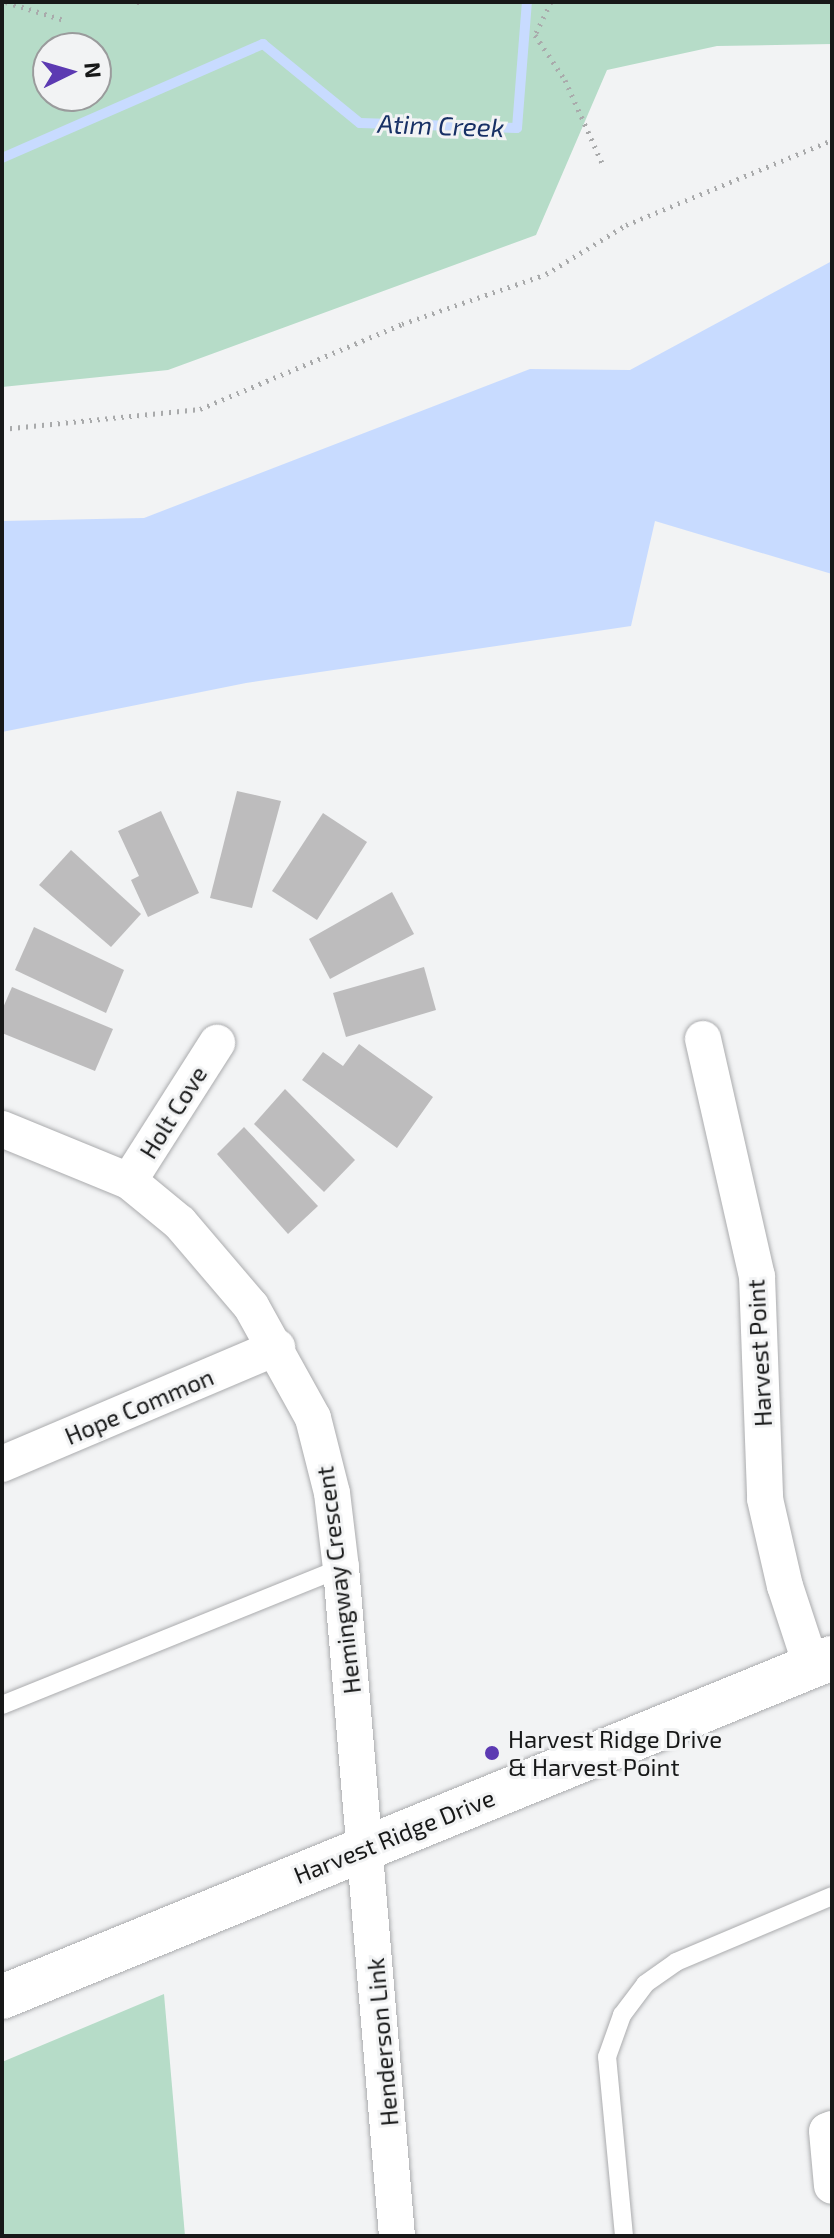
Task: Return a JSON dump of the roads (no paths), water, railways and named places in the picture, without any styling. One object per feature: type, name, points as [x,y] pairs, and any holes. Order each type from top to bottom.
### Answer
[{"type":"street","name":"Harvest Point","points":[[703,1039],[757,1276],[765,1499],[781,1571],[821,1662]]},
{"type":"street","name":"Holt Cove","points":[[129,1181],[217,1043]]},
{"type":"street","name":"Hemingway Crescent","points":[[2,1129],[129,1181],[180,1223],[225,1271],[277,1347],[313,1418],[324,1454],[341,1568],[364,1848]]},
{"type":"street","name":"Hope Common","points":[[2,1464],[277,1347]]},
{"type":"street","name":"Harvest Ridge Drive","points":[[2,1997],[821,1662]]},
{"type":"street","name":"Henderson Link","points":[[364,1848],[397,2236]]},
{"type":"street","points":[[832,2129],[827,2131],[832,2186]]},
{"type":"lane","points":[[2,1705],[341,1568]]},
{"type":"lane","points":[[624,2236],[607,2057],[622,2015],[645,1984],[676,1962],[832,1896]]},
{"type":"water","points":[[832,261],[832,574],[655,521],[631,626],[246,683],[2,732],[2,521],[144,518],[530,369],[630,370]]},
{"type":"waterway","name":"Atim Creek","points":[[2,158],[263,44],[360,123],[517,128],[527,2]]},
{"type":"place","name":"Harvest Ridge Drive & Harvest Point","points":[[492,1753]]}]
